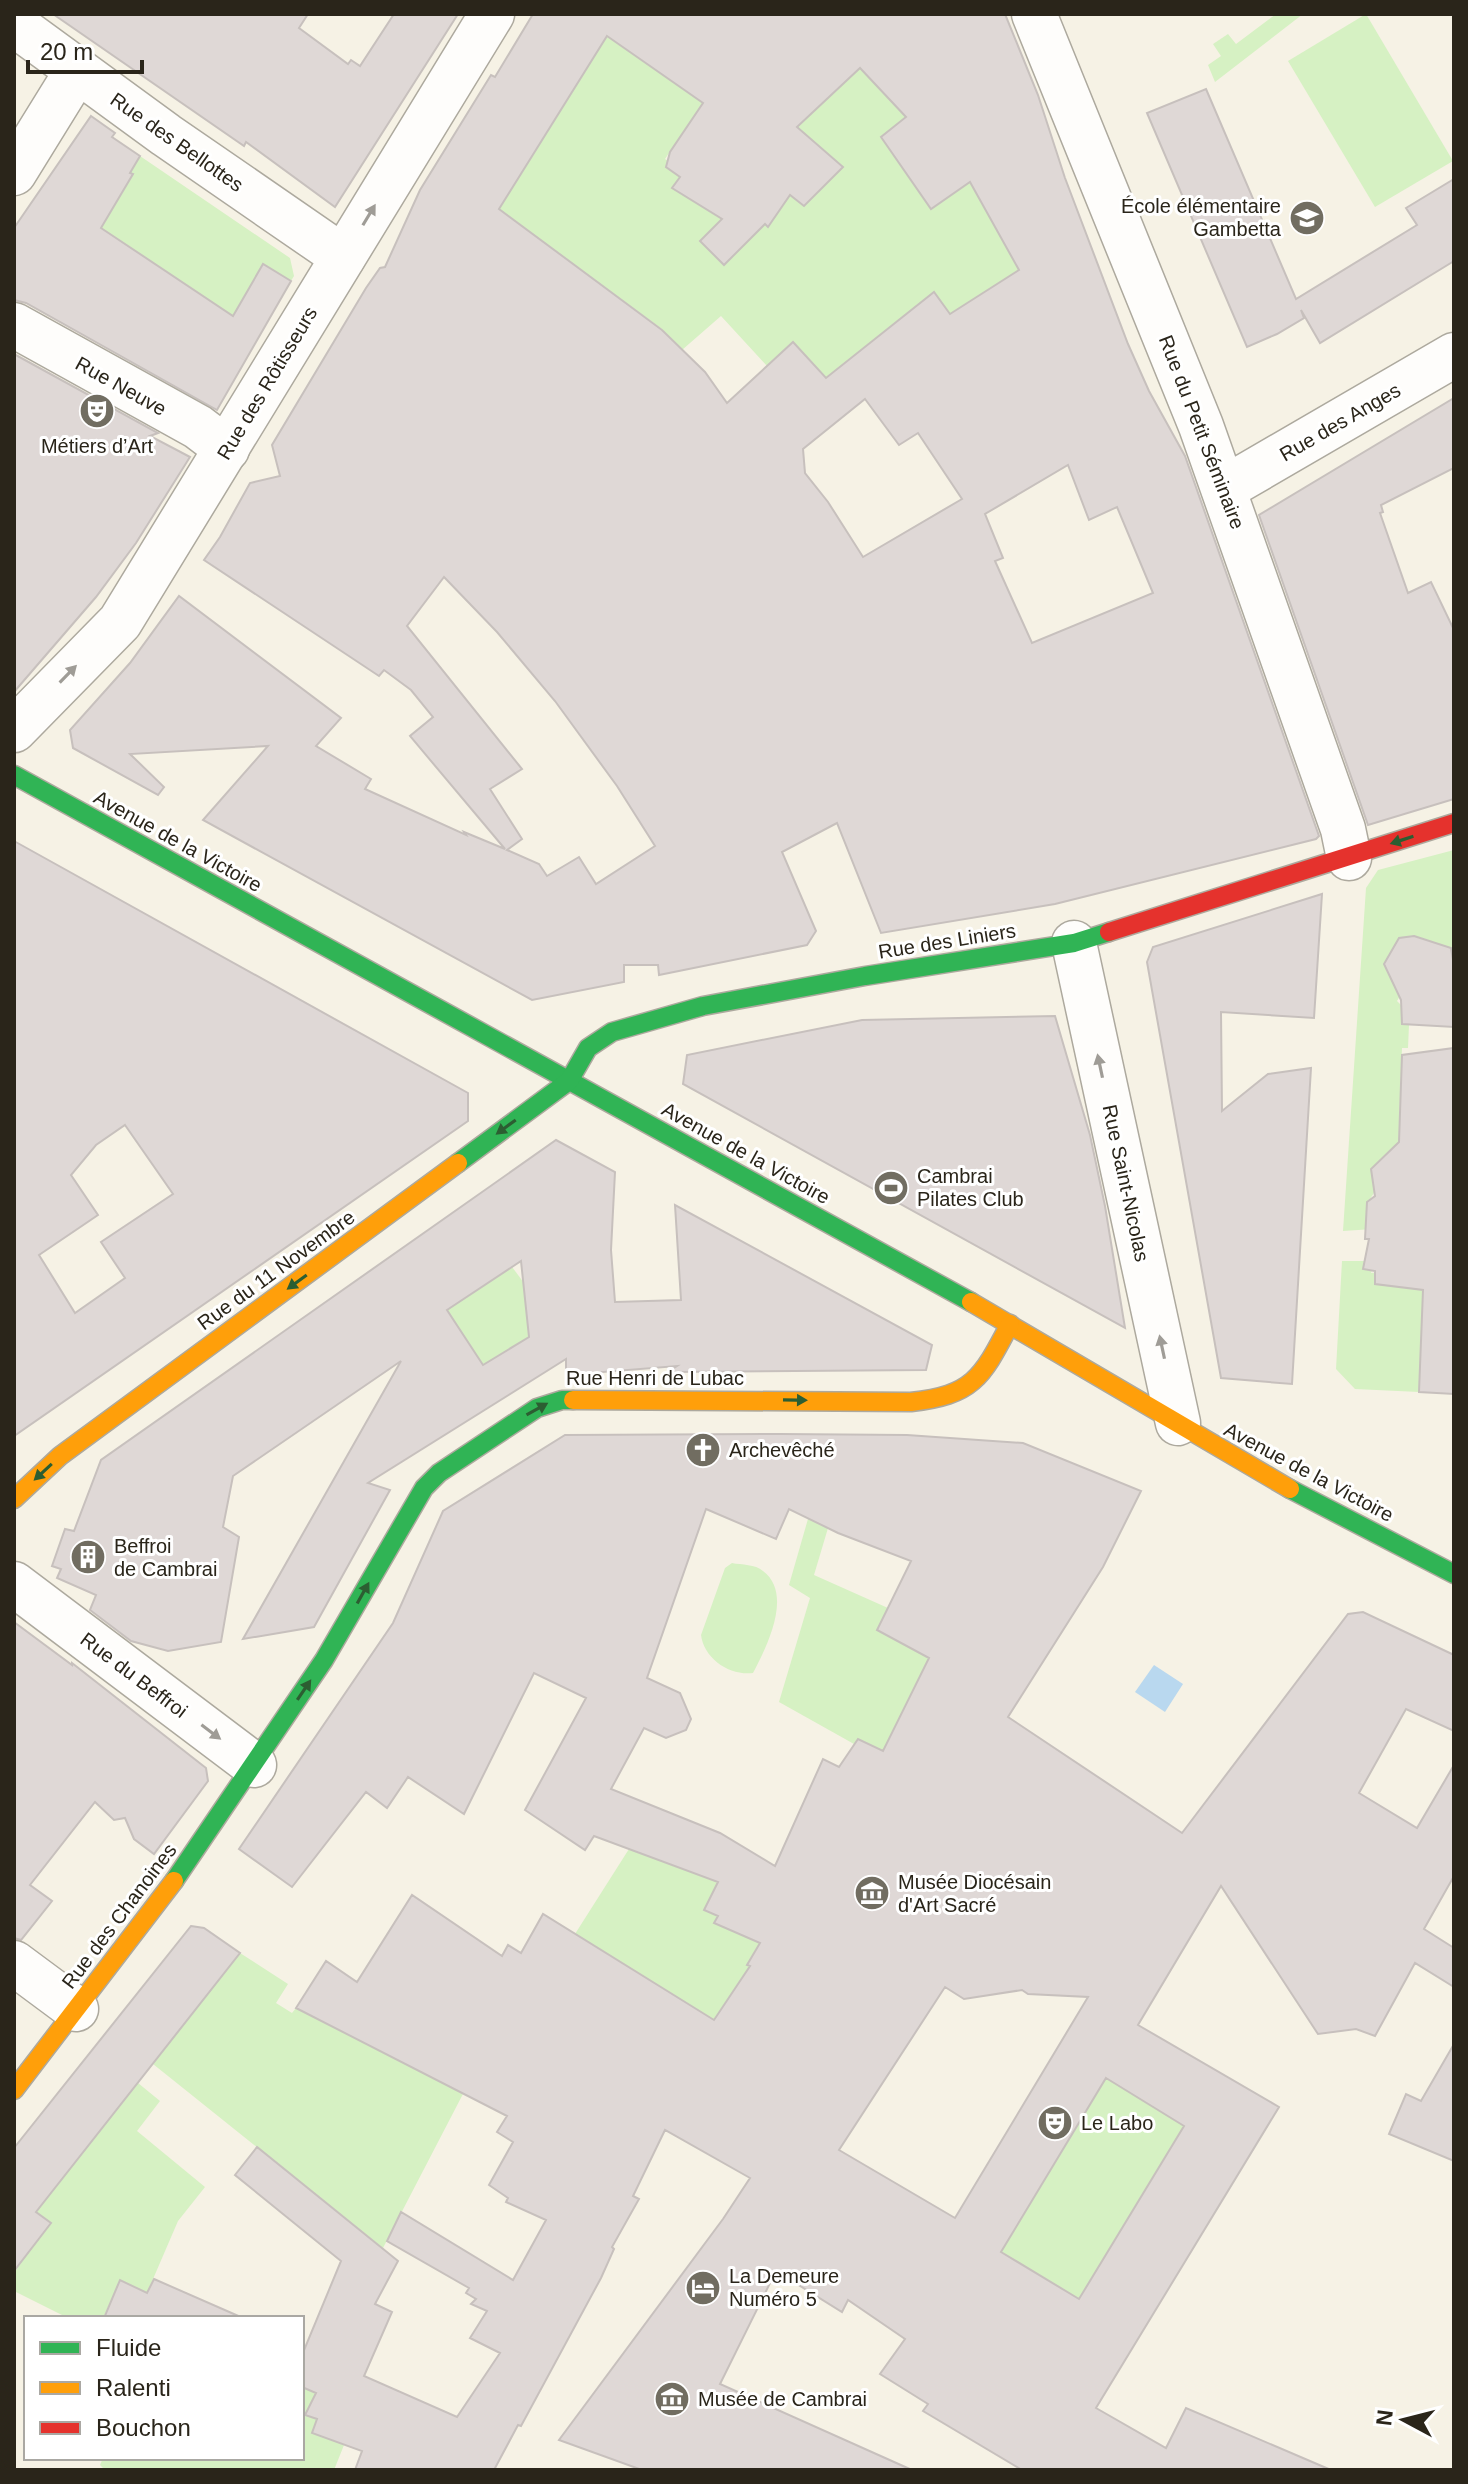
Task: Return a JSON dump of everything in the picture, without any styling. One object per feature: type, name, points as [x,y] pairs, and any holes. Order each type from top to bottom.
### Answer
[{"type":"street","name":"Rue des Rôtisseurs","points":[[14,730],[120,622],[492,14]]},
{"type":"street","name":"Rue du Petit Séminaire","points":[[1034,14],[1225,488],[1343,829],[1349,858]]},
{"type":"street","name":"Rue des Bellottes","points":[[14,24],[343,257]]},
{"type":"street","points":[[14,173],[77,71]]},
{"type":"street","name":"Rue Neuve","points":[[14,325],[198,427],[227,449]]},
{"type":"street","name":"Rue des Anges","points":[[1225,488],[1454,355]]},
{"type":"street","name":"Avenue de la Victoire","points":[[14,775],[1010,1324],[1290,1489],[1454,1574]]},
{"type":"street","name":"Rue des Liniers","points":[[569,1081],[588,1048],[600,1038],[703,1006],[865,976],[1074,943],[1454,823]]},
{"type":"street","name":"Rue Saint-Nicolas","points":[[1074,943],[1178,1423]]},
{"type":"street","name":"Rue du 11 Novembre","points":[[14,1499],[67,1451],[569,1081]]},
{"type":"street","name":"Rue Henri de Lubac","points":[[254,1765],[324,1660],[424,1488],[439,1473],[537,1408],[577,1399],[911,1402],[949,1397],[975,1382],[1010,1324]]},
{"type":"street","name":"Rue du Beffroi","points":[[14,1584],[254,1765]]},
{"type":"street","name":"Rue des Chanoines","points":[[14,2090],[188,1862],[254,1765]]},
{"type":"street","points":[[14,1963],[76,2009]]},
{"type":"green space","points":[[1276,14],[1303,14],[1215,82],[1208,65],[1221,56],[1213,44],[1228,34],[1236,44]]},
{"type":"green space","points":[[1366,14],[1453,161],[1375,207],[1288,61]]},
{"type":"green space","points":[[613,27],[733,92],[684,131],[665,159],[684,171],[672,188],[740,231],[797,126],[827,99],[857,65],[935,94],[881,137],[931,209],[1016,151],[985,208],[1026,282],[999,283],[950,314],[933,293],[827,379],[793,342],[767,366],[721,316],[682,350],[662,329],[498,210]]},
{"type":"green space","points":[[140,156],[290,258],[294,276],[291,281],[263,265],[233,316],[100,230],[133,175],[130,173]]},
{"type":"green space","points":[[1454,850],[1454,968],[1444,945],[1442,948],[1432,942],[1423,946],[1409,943],[1407,937],[1384,963],[1398,980],[1395,988],[1400,996],[1397,1001],[1401,1005],[1403,1024],[1409,1025],[1408,1048],[1402,1048],[1399,1126],[1406,1127],[1404,1147],[1370,1199],[1373,1204],[1373,1229],[1343,1231],[1366,888],[1378,870]]},
{"type":"green space","points":[[501,1252],[524,1283],[529,1337],[483,1365],[447,1310]]},
{"type":"green space","points":[[1342,1261],[1364,1261],[1363,1269],[1372,1270],[1371,1273],[1424,1268],[1419,1392],[1355,1389],[1336,1369]]},
{"type":"green space","points":[[833,1496],[828,1528],[814,1575],[888,1608],[878,1630],[930,1659],[883,1751],[859,1739],[854,1744],[779,1702],[810,1598],[789,1585],[812,1505]]},
{"type":"green space","points":[[732,1563],[763,1571],[772,1581],[776,1593],[777,1607],[770,1636],[753,1673],[736,1672],[720,1664],[707,1651],[701,1635],[725,1568]]},
{"type":"green space","points":[[629,1849],[718,1882],[704,1910],[718,1916],[714,1923],[760,1943],[748,1964],[750,1966],[715,2021],[575,1934]]},
{"type":"green space","points":[[240,1953],[288,1984],[276,2003],[292,2013],[296,2008],[464,2092],[383,2248],[153,2064]]},
{"type":"green space","points":[[1106,2078],[1184,2126],[1079,2299],[1001,2252]]},
{"type":"green space","points":[[138,2083],[160,2101],[137,2131],[205,2187],[178,2221],[147,2293],[120,2280],[104,2316],[64,2316],[14,2291],[14,2273],[21,2263],[14,2257],[32,2248],[51,2224],[36,2212]]},
{"type":"green space","points":[[304,2388],[316,2393],[306,2415],[317,2419],[344,2445],[334,2470],[105,2470],[100,2465],[102,2460],[304,2460]]},
{"type":"water","points":[[1154,1665],[1183,1684],[1165,1712],[1135,1692]]},
{"type":"building","points":[[53,14],[308,14],[299,28],[348,64],[351,60],[360,66],[394,14],[458,14],[335,207],[246,142],[244,146]]},
{"type":"building","points":[[533,14],[1005,14],[1038,95],[1065,178],[1128,344],[1149,391],[1185,456],[1319,836],[1055,904],[881,933],[837,823],[782,852],[816,931],[807,945],[659,975],[658,965],[624,965],[624,982],[532,1000],[203,820],[268,746],[130,754],[164,787],[158,795],[73,748],[70,730],[130,663],[179,596],[341,718],[316,746],[371,779],[365,789],[466,835],[464,832],[505,849],[410,736],[433,717],[411,690],[384,670],[379,676],[204,560],[250,483],[280,476],[272,445],[366,288],[380,268],[385,267],[420,190],[491,75],[495,77]],"holes":[[[607,36],[703,103],[670,152],[666,167],[680,177],[672,188],[722,219],[700,241],[724,265],[765,224],[768,227],[790,195],[804,206],[843,167],[797,127],[860,68],[906,117],[881,137],[931,209],[970,182],[1019,270],[950,314],[934,292],[826,378],[793,342],[727,403],[705,372],[662,330],[499,209]],[[865,399],[899,445],[918,433],[962,499],[863,557],[828,502],[805,473],[803,449]],[[1068,465],[1089,520],[1117,507],[1153,593],[1032,643],[995,561],[1003,558],[985,514]],[[444,577],[497,632],[555,701],[617,786],[655,846],[596,884],[579,857],[547,876],[539,864],[507,850],[522,839],[490,789],[522,769],[407,626]]]},
{"type":"building","points":[[1206,89],[1296,299],[1417,225],[1406,208],[1454,179],[1454,261],[1320,343],[1301,310],[1304,318],[1247,347],[1147,113]]},
{"type":"building","points":[[91,116],[115,133],[112,137],[140,156],[130,173],[133,174],[101,228],[233,316],[263,264],[291,281],[217,410],[26,303],[14,300],[14,228]]},
{"type":"building","points":[[14,354],[158,433],[150,436],[190,457],[136,543],[96,597],[14,692]]},
{"type":"building","points":[[1454,398],[1454,468],[1381,505],[1383,512],[1380,513],[1408,593],[1431,582],[1454,630],[1454,799],[1368,825],[1259,515]]},
{"type":"building","points":[[14,841],[468,1093],[468,1121],[14,1436]],"holes":[[[125,1125],[173,1194],[101,1242],[125,1278],[75,1313],[39,1255],[98,1215],[71,1175],[96,1145]]]},
{"type":"building","points":[[1322,894],[1314,1018],[1221,1012],[1222,1111],[1268,1074],[1311,1068],[1292,1384],[1221,1378],[1147,962],[1153,947]]},
{"type":"building","points":[[1414,936],[1451,948],[1454,1027],[1402,1024],[1401,1000],[1384,964],[1399,938]]},
{"type":"building","points":[[1055,1016],[1090,1135],[1125,1328],[683,1084],[687,1055],[862,1020]]},
{"type":"building","points":[[1454,1048],[1454,1394],[1419,1392],[1423,1290],[1375,1284],[1375,1271],[1363,1269],[1369,1239],[1365,1239],[1367,1202],[1375,1196],[1371,1169],[1399,1142],[1402,1055]]},
{"type":"building","points":[[556,1140],[615,1172],[611,1250],[615,1302],[681,1300],[675,1205],[932,1345],[926,1370],[668,1372],[677,1366],[566,1375],[566,1359],[368,1483],[390,1490],[314,1627],[243,1639],[401,1361],[233,1476],[223,1527],[239,1537],[221,1642],[168,1651],[131,1641],[90,1610],[96,1595],[57,1578],[61,1569],[52,1566],[65,1529],[74,1531],[101,1460]],"holes":[[[521,1261],[529,1337],[483,1365],[447,1310]]]},
{"type":"building","points":[[565,1435],[907,1435],[1023,1443],[1141,1491],[1103,1567],[1008,1717],[1182,1833],[1348,1614],[1363,1612],[1454,1655],[1454,1731],[1406,1709],[1359,1793],[1417,1828],[1454,1765],[1454,1876],[1424,1929],[1454,1948],[1454,1987],[1415,1963],[1375,2036],[1356,2029],[1318,2034],[1221,1886],[1138,2025],[1279,2107],[1096,2408],[1166,2448],[1186,2408],[1331,2470],[1022,2470],[923,2411],[928,2404],[880,2374],[905,2339],[848,2300],[842,2312],[776,2271],[720,2384],[912,2470],[642,2470],[559,2440],[750,2178],[665,2130],[633,2196],[639,2199],[612,2247],[614,2249],[601,2278],[494,2470],[355,2470],[362,2451],[312,2433],[317,2419],[305,2415],[316,2393],[304,2388],[304,2350],[341,2261],[235,2175],[257,2147],[398,2261],[375,2304],[392,2312],[364,2376],[457,2417],[500,2353],[470,2338],[487,2311],[471,2304],[476,2299],[466,2293],[469,2288],[387,2241],[401,2212],[513,2280],[546,2220],[506,2202],[508,2198],[489,2185],[513,2142],[497,2132],[507,2116],[296,2008],[326,1961],[357,1982],[412,1895],[502,1956],[508,1945],[521,1953],[543,1914],[714,2020],[750,1966],[747,1965],[760,1943],[714,1923],[718,1916],[704,1910],[718,1882],[594,1836],[585,1850],[525,1810],[586,1698],[534,1673],[464,1814],[408,1777],[387,1808],[366,1792],[292,1887],[239,1849],[393,1623],[443,1511]],"holes":[[[706,1509],[776,1539],[789,1509],[838,1533],[911,1561],[877,1630],[929,1658],[883,1751],[858,1739],[839,1767],[823,1759],[775,1866],[720,1833],[611,1789],[644,1728],[666,1738],[686,1730],[691,1719],[680,1693],[647,1678]],[[945,1987],[964,1999],[1022,1990],[1028,1994],[1088,1997],[955,2218],[839,2150]],[[1106,2078],[1184,2126],[1079,2299],[1001,2252]]]},
{"type":"building","points":[[14,1622],[72,1663],[206,1768],[208,1781],[154,1854],[134,1839],[125,1818],[114,1820],[95,1802],[30,1885],[52,1901],[21,1940],[14,1938]]},
{"type":"building","points":[[191,1926],[204,1928],[240,1953],[36,2212],[51,2223],[14,2271],[14,2148]]},
{"type":"building","points":[[1454,2044],[1454,2161],[1389,2134],[1406,2094],[1421,2101]]},
{"type":"building","points":[[154,2279],[238,2316],[105,2316],[120,2280],[147,2293]]},
{"type":"traffic: fast","points":[[14,775],[971,1302]]},
{"type":"traffic: fast","points":[[458,1163],[569,1081],[588,1048],[612,1032],[703,1006],[865,976],[1074,943],[1109,932]]},
{"type":"traffic: fast","points":[[174,1881],[324,1660],[424,1488],[439,1473],[537,1408],[573,1400]]},
{"type":"traffic: fast","points":[[1290,1489],[1454,1574]]},
{"type":"traffic: slow","points":[[14,1499],[60,1456],[458,1163]]},
{"type":"traffic: slow","points":[[971,1302],[1290,1489]]},
{"type":"traffic: slow","points":[[573,1400],[911,1402],[932,1399],[963,1388],[974,1380],[992,1358],[1010,1324]]},
{"type":"traffic: slow","points":[[14,2090],[174,1881]]},
{"type":"traffic: jam","points":[[1109,932],[1454,823]]},
{"type":"place","name":"École élémentaire Gambetta","points":[[1307,218]]},
{"type":"place","name":"Métiers d’Art","points":[[97,411]]},
{"type":"place","name":"Cambrai Pilates Club","points":[[891,1188]]},
{"type":"place","name":"Archevêché","points":[[703,1450]]},
{"type":"place","name":"Beffroi de Cambrai","points":[[88,1557]]},
{"type":"place","name":"Musée Diocésain d'Art Sacré","points":[[872,1893]]},
{"type":"place","name":"Le Labo","points":[[1055,2123]]},
{"type":"place","name":"La Demeure Numéro 5","points":[[703,2288]]},
{"type":"place","name":"Musée de Cambrai","points":[[672,2399]]}]
